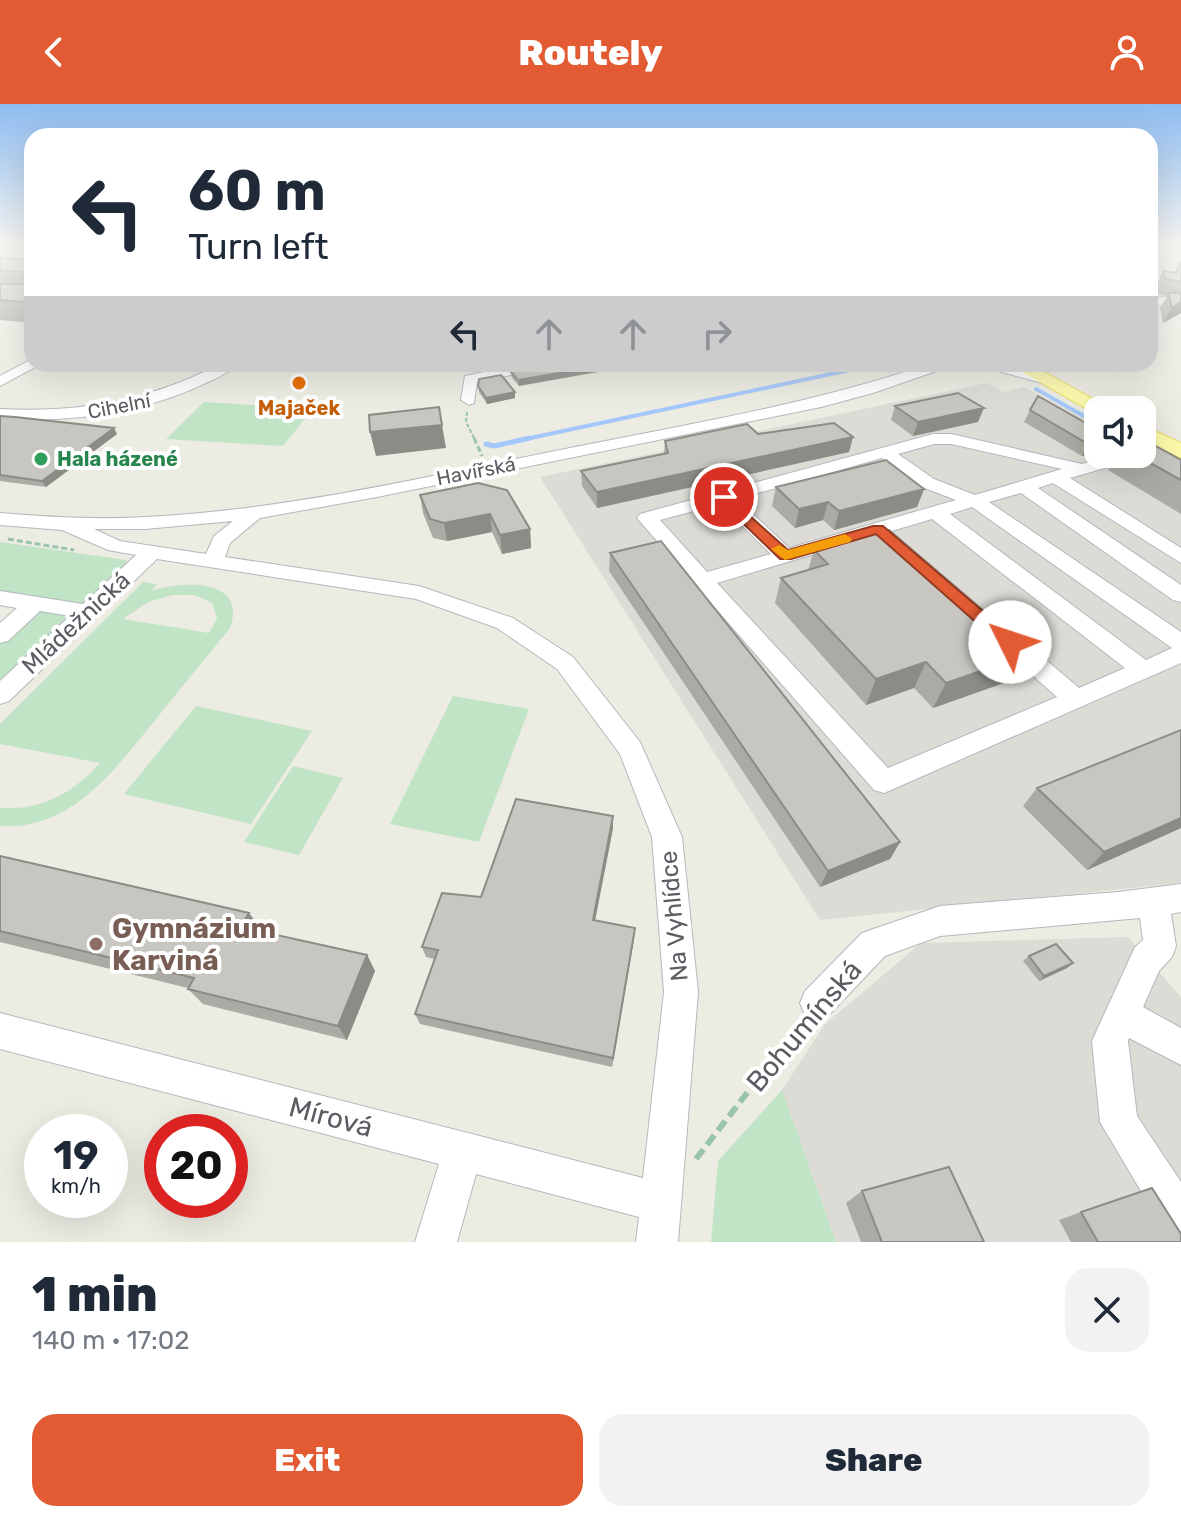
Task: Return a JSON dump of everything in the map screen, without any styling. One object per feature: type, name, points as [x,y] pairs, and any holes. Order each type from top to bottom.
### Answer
[{"type":"main road","points":[[1038,373],[1084,399]]},
{"type":"main road","points":[[1156,438],[1174,448]]},
{"type":"street","points":[[1158,301],[1181,303]]},
{"type":"street","points":[[0,382],[24,368]]},
{"type":"street","name":"Cihelní","points":[[0,414],[90,413],[135,406],[191,386],[216,372]]},
{"type":"street","points":[[469,400],[470,379],[505,372]]},
{"type":"street","name":"Havířská","points":[[0,519],[66,524],[145,523],[254,513],[377,492],[821,402],[921,372]]},
{"type":"street","points":[[1083,469],[951,439],[933,439],[647,518],[884,782],[1181,654]]},
{"type":"street","points":[[885,453],[928,483],[975,501],[1181,643]]},
{"type":"street","points":[[703,580],[1086,468]]},
{"type":"street","points":[[1055,477],[1181,557]]},
{"type":"street","points":[[1023,486],[1181,595]]},
{"type":"street","points":[[724,497],[785,556]]},
{"type":"street","points":[[935,512],[1143,670]]},
{"type":"street","points":[[214,560],[221,540],[254,513]]},
{"type":"street","name":"Na Vyhlídce","points":[[66,524],[99,541],[419,593],[505,623],[565,663],[631,749],[667,837],[681,992],[660,1223]]},
{"type":"street","points":[[878,529],[901,549]]},
{"type":"street","name":"Mládežnická","points":[[0,695],[153,551]]},
{"type":"street","points":[[0,598],[88,612]]},
{"type":"street","name":"Mládežnická","points":[[0,635],[36,603]]},
{"type":"street","points":[[983,619],[1076,699]]},
{"type":"street","points":[[1167,900],[1160,946],[1147,959],[1110,1041],[1119,1122],[1181,1218]]},
{"type":"street","name":"Bohumínská","points":[[817,1003],[874,944],[940,921],[1118,907],[1167,900]]},
{"type":"street","points":[[1122,1015],[1181,1047]]},
{"type":"street","name":"Mírová","points":[[3,1038],[462,1152],[660,1223]]},
{"type":"street","points":[[436,1242],[462,1152]]},
{"type":"path","points":[[469,400],[466,422],[483,458]]},
{"type":"path","name":"Bohumínská","points":[[691,1166],[817,1003]]},
{"type":"shaded area","points":[[987,383],[1004,392],[1024,387],[1084,419],[1084,468],[1156,468],[1156,460],[1181,470],[1181,883],[820,920],[540,477]]},
{"type":"shaded area","points":[[1128,937],[1181,997],[1181,1242],[836,1242],[782,1090],[825,1024],[921,943]]},
{"type":"green space","points":[[204,402],[313,409],[283,446],[166,439]]},
{"type":"green space","points":[[0,542],[126,560],[127,563],[108,588],[81,605],[0,594]]},
{"type":"green space","points":[[143,582],[157,584],[151,591],[179,585],[208,587],[221,591],[229,599],[233,611],[230,628],[111,773],[72,806],[50,818],[26,825],[0,826],[0,808],[29,806],[55,798],[79,783],[100,763],[0,744],[0,724]],"holes":[[[172,595],[195,595],[212,603],[217,618],[209,633],[123,619],[148,602]]]},
{"type":"green space","points":[[38,612],[62,613],[68,620],[0,689],[0,638]]},
{"type":"green space","points":[[453,696],[529,709],[479,842],[390,824]]},
{"type":"green space","points":[[196,706],[312,731],[251,824],[124,794]]},
{"type":"green space","points":[[293,766],[343,778],[299,855],[244,842]]},
{"type":"green space","points":[[782,1090],[836,1242],[711,1242],[718,1161]]},
{"type":"building","points":[[0,297],[24,297],[24,302],[0,300]]},
{"type":"building","points":[[1169,297],[1181,297],[1181,302],[1172,308]]},
{"type":"building","points":[[511,372],[565,372],[518,380]]},
{"type":"building","points":[[501,375],[515,392],[486,398],[478,386],[479,379]]},
{"type":"building","points":[[958,393],[984,408],[918,422],[895,406]]},
{"type":"building","points":[[1038,396],[1084,422],[1084,442],[1030,410]]},
{"type":"building","points":[[439,407],[442,425],[370,432],[369,415]]},
{"type":"building","name":"Hala házené","points":[[0,416],[114,428],[42,481],[0,475]]},
{"type":"building","points":[[834,423],[853,437],[597,492],[581,471],[668,453],[665,441],[747,424],[758,434]]},
{"type":"building","points":[[1156,446],[1181,460],[1181,480],[1156,466]]},
{"type":"building","points":[[886,460],[924,489],[839,511],[828,502],[799,509],[776,487]]},
{"type":"building","points":[[478,483],[507,490],[530,529],[500,535],[490,514],[444,523],[430,519],[420,495]]},
{"type":"building","points":[[889,530],[1033,653],[946,683],[926,662],[876,679],[781,578],[828,564],[814,550]]},
{"type":"building","points":[[661,541],[900,842],[828,871],[610,553]]},
{"type":"building","points":[[1181,730],[1181,818],[1104,852],[1037,788]]},
{"type":"building","points":[[516,799],[613,816],[593,920],[635,928],[613,1058],[415,1014],[438,950],[422,947],[442,893],[481,897]]},
{"type":"building","points":[[0,856],[249,913],[240,927],[367,955],[338,1026],[188,989],[194,978],[0,931]]},
{"type":"building","points":[[1056,944],[1073,963],[1044,976],[1029,956]]},
{"type":"building","points":[[949,1167],[984,1242],[882,1242],[862,1191]]},
{"type":"building","points":[[1152,1188],[1181,1234],[1181,1242],[1098,1242],[1081,1212]]},
{"type":"waterway","points":[[521,440],[840,372]]},
{"type":"waterway","points":[[1036,389],[1084,416]]},
{"type":"waterway","points":[[521,440],[530,438]]},
{"type":"waterway","points":[[486,444],[494,446],[521,440]]},
{"type":"slow traffic","points":[[779,549],[785,556],[845,539]]},
{"type":"place","name":"Majaček","points":[[299,383]]},
{"type":"place","name":"Hala házené","points":[[41,459]]},
{"type":"place","name":"Gymnázium Karviná","points":[[96,944]]},
{"type":"route","points":[[724,497],[785,556],[878,529],[1010,642]]}]
